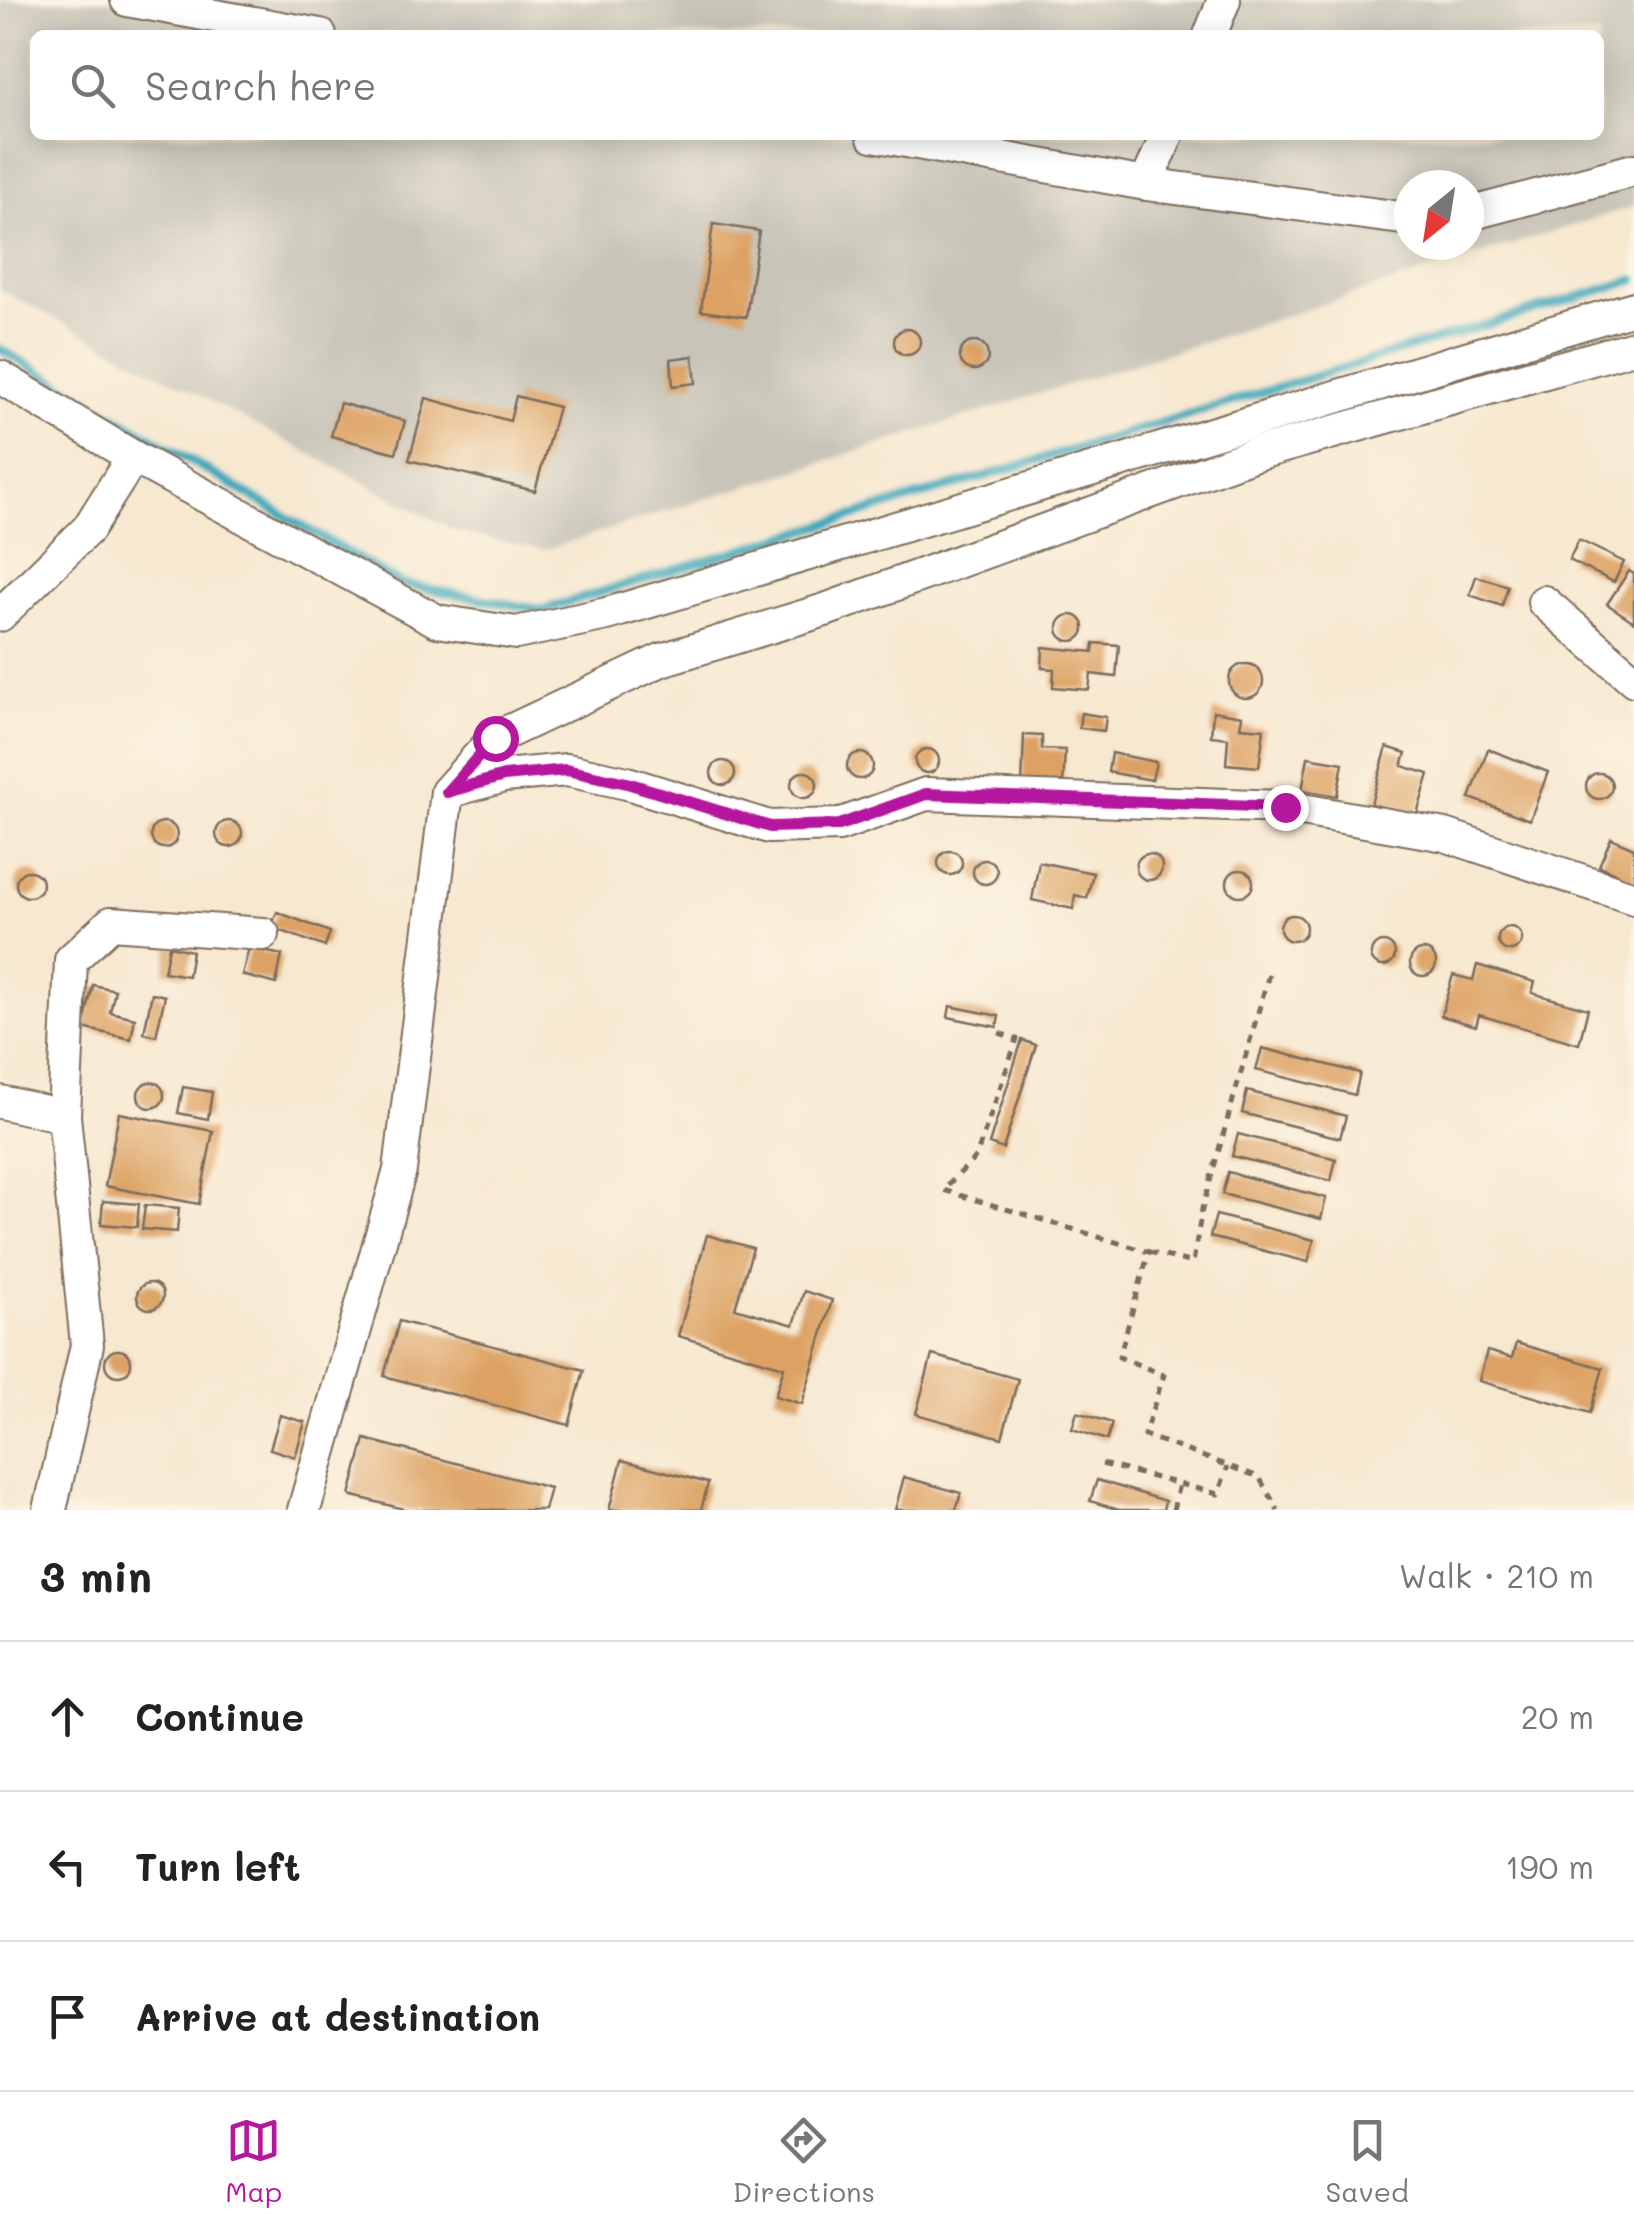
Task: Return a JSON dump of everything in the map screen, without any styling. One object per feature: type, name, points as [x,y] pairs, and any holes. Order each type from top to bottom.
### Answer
[{"type":"street","points":[[127,0],[292,30]]},
{"type":"street","points":[[1212,30],[1224,0]]},
{"type":"street","points":[[901,140],[1146,184],[1394,216]]},
{"type":"street","points":[[1146,184],[1165,140]]},
{"type":"street","points":[[1484,210],[1634,170]]},
{"type":"street","points":[[0,377],[134,457],[437,621],[516,634],[607,614],[869,532],[1634,308]]},
{"type":"street","points":[[304,1510],[400,1170],[447,792],[495,738],[661,660],[825,610],[1252,455],[1634,347]]},
{"type":"street","points":[[0,615],[88,529],[134,457]]},
{"type":"street","points":[[1544,602],[1634,680]]},
{"type":"street","points":[[447,792],[504,776],[566,770],[627,783],[770,827],[839,825],[926,794],[1285,807],[1444,835],[1634,898]]},
{"type":"street","points":[[50,1510],[87,1345],[64,1116],[71,960],[112,923],[263,934]]},
{"type":"street","points":[[0,1102],[64,1116]]},
{"type":"path","points":[[999,1033],[1017,1039],[976,1157],[943,1190],[1193,1263],[1202,1208],[1269,974]]},
{"type":"path","points":[[1149,1252],[1119,1357],[1164,1375],[1144,1434],[1259,1477],[1278,1510]]},
{"type":"path","points":[[1102,1464],[1218,1494],[1228,1466]]},
{"type":"path","points":[[1173,1510],[1179,1484]]},
{"type":"shaded area","points":[[0,0],[1634,0],[1634,206],[1484,253],[1484,170],[1394,170],[1394,260],[1463,260],[544,550],[457,532],[0,289]]},
{"type":"building","points":[[713,224],[759,231],[746,317],[701,311]]},
{"type":"building","points":[[907,329],[916,333],[920,342],[916,351],[907,355],[898,351],[894,342],[898,333]]},
{"type":"building","points":[[974,342],[984,346],[988,356],[984,366],[974,370],[964,366],[960,356],[964,346]]},
{"type":"building","points":[[693,356],[696,383],[673,386],[671,359]]},
{"type":"building","points":[[516,396],[558,407],[535,491],[409,460],[426,398],[510,421]]},
{"type":"building","points":[[340,403],[405,421],[396,453],[331,436]]},
{"type":"building","points":[[1579,540],[1624,562],[1614,582],[1569,560]]},
{"type":"building","points":[[1629,571],[1634,574],[1634,622],[1607,604]]},
{"type":"building","points":[[1476,576],[1508,586],[1502,606],[1470,595]]},
{"type":"building","points":[[1071,615],[1080,619],[1084,628],[1080,637],[1071,641],[1062,637],[1058,628],[1062,619]]},
{"type":"building","points":[[1094,643],[1119,645],[1116,677],[1091,674],[1089,690],[1053,687],[1054,669],[1042,668],[1043,647],[1093,652]]},
{"type":"building","points":[[1246,664],[1258,669],[1263,681],[1258,693],[1246,698],[1234,693],[1229,681],[1234,669]]},
{"type":"building","points":[[1213,711],[1242,716],[1240,727],[1264,729],[1259,767],[1226,764],[1228,738],[1211,736]]},
{"type":"building","points":[[1081,713],[1106,717],[1104,731],[1079,728]]},
{"type":"building","points":[[1024,735],[1042,736],[1042,749],[1065,750],[1063,786],[1022,784]]},
{"type":"building","points":[[1387,747],[1406,753],[1402,766],[1429,774],[1416,817],[1371,804]]},
{"type":"building","points":[[922,749],[932,749],[939,761],[932,773],[922,773],[915,766],[915,756]]},
{"type":"building","points":[[1488,749],[1548,772],[1530,820],[1470,798]]},
{"type":"building","points":[[860,753],[869,757],[873,766],[869,775],[860,779],[851,775],[847,766],[851,757]]},
{"type":"building","points":[[1111,753],[1156,762],[1152,780],[1108,772]]},
{"type":"building","points":[[1308,757],[1343,763],[1337,796],[1302,790]]},
{"type":"building","points":[[718,761],[728,761],[735,773],[728,785],[718,785],[711,778],[711,768]]},
{"type":"building","points":[[804,772],[813,776],[817,785],[813,794],[804,798],[795,794],[791,785],[795,776]]},
{"type":"building","points":[[1599,773],[1608,777],[1612,786],[1608,795],[1599,799],[1590,795],[1586,786],[1590,777]]},
{"type":"building","points":[[229,821],[238,825],[242,834],[238,843],[229,847],[220,843],[216,834],[220,825]]},
{"type":"building","points":[[164,822],[173,826],[177,835],[173,844],[164,848],[155,844],[151,835],[155,826]]},
{"type":"building","points":[[1611,838],[1634,848],[1634,882],[1599,866]]},
{"type":"building","points":[[950,851],[959,854],[959,872],[950,875],[941,872],[938,863],[941,854]]},
{"type":"building","points":[[1149,854],[1158,858],[1162,867],[1158,876],[1149,880],[1140,876],[1136,867],[1140,858]]},
{"type":"building","points":[[980,860],[990,860],[997,872],[990,884],[980,884],[973,877],[973,867]]},
{"type":"building","points":[[1039,862],[1093,873],[1087,898],[1075,895],[1073,909],[1032,900]]},
{"type":"building","points":[[1240,870],[1249,874],[1253,883],[1249,892],[1240,896],[1231,892],[1227,883],[1231,874]]},
{"type":"building","points":[[29,871],[38,875],[42,884],[38,893],[29,897],[20,893],[16,884],[20,875]]},
{"type":"building","points":[[277,912],[330,932],[325,947],[271,927]]},
{"type":"building","points":[[1293,915],[1302,919],[1306,928],[1302,937],[1293,941],[1284,937],[1280,928],[1284,919]]},
{"type":"building","points":[[1505,927],[1515,927],[1522,939],[1515,951],[1505,951],[1498,944],[1498,934]]},
{"type":"building","points":[[1378,942],[1388,942],[1395,954],[1388,966],[1378,966],[1371,959],[1371,949]]},
{"type":"building","points":[[169,946],[192,951],[188,976],[164,972]]},
{"type":"building","points":[[249,948],[282,955],[276,984],[242,975]]},
{"type":"building","points":[[1423,950],[1432,954],[1436,963],[1432,972],[1423,976],[1414,972],[1410,963],[1414,954]]},
{"type":"building","points":[[1477,965],[1535,982],[1532,993],[1588,1009],[1579,1044],[1479,1015],[1476,1026],[1441,1016],[1453,975],[1473,980]]},
{"type":"building","points":[[93,985],[115,990],[110,1012],[135,1018],[131,1039],[83,1028]]},
{"type":"building","points":[[152,993],[165,996],[156,1036],[144,1033]]},
{"type":"building","points":[[950,1006],[999,1016],[997,1027],[948,1017]]},
{"type":"building","points":[[1022,1040],[1036,1045],[1003,1149],[989,1144]]},
{"type":"building","points":[[1262,1048],[1360,1073],[1355,1095],[1256,1070]]},
{"type":"building","points":[[151,1082],[160,1086],[164,1095],[160,1104],[151,1108],[142,1104],[138,1095],[142,1086]]},
{"type":"building","points":[[183,1087],[212,1092],[208,1119],[178,1113]]},
{"type":"building","points":[[1247,1091],[1346,1116],[1340,1138],[1242,1113]]},
{"type":"building","points":[[119,1113],[213,1131],[199,1204],[105,1186]]},
{"type":"building","points":[[1238,1134],[1336,1159],[1331,1181],[1232,1156]]},
{"type":"building","points":[[1228,1172],[1326,1198],[1321,1219],[1222,1194]]},
{"type":"building","points":[[103,1201],[139,1204],[137,1227],[101,1224]]},
{"type":"building","points":[[145,1205],[179,1208],[177,1232],[142,1229]]},
{"type":"building","points":[[1216,1215],[1314,1240],[1308,1262],[1210,1237]]},
{"type":"building","points":[[707,1235],[753,1248],[735,1308],[794,1325],[804,1291],[832,1300],[802,1404],[775,1396],[784,1367],[678,1336]]},
{"type":"building","points":[[150,1283],[159,1287],[163,1296],[159,1305],[150,1309],[141,1305],[137,1296],[141,1287]]},
{"type":"building","points":[[399,1321],[584,1370],[569,1425],[384,1376]]},
{"type":"building","points":[[1516,1343],[1603,1368],[1590,1413],[1479,1381],[1487,1351],[1512,1358]]},
{"type":"building","points":[[118,1350],[127,1354],[131,1363],[127,1372],[118,1376],[109,1372],[105,1363],[109,1354]]},
{"type":"building","points":[[932,1355],[1018,1379],[1002,1438],[916,1414]]},
{"type":"building","points":[[1077,1412],[1112,1423],[1107,1440],[1072,1429]]},
{"type":"building","points":[[280,1415],[305,1422],[295,1457],[270,1449]]},
{"type":"building","points":[[365,1439],[550,1488],[544,1510],[407,1510],[350,1495]]},
{"type":"building","points":[[622,1460],[708,1483],[701,1510],[609,1510]]},
{"type":"building","points":[[904,1477],[961,1493],[956,1510],[895,1510]]},
{"type":"building","points":[[1097,1480],[1165,1501],[1163,1510],[1119,1510],[1090,1501]]},
{"type":"waterway","points":[[0,349],[401,584],[542,610],[1634,280]]},
{"type":"route","points":[[495,738],[447,792],[504,776],[566,770],[627,783],[770,827],[839,825],[926,794],[1285,807]]}]
